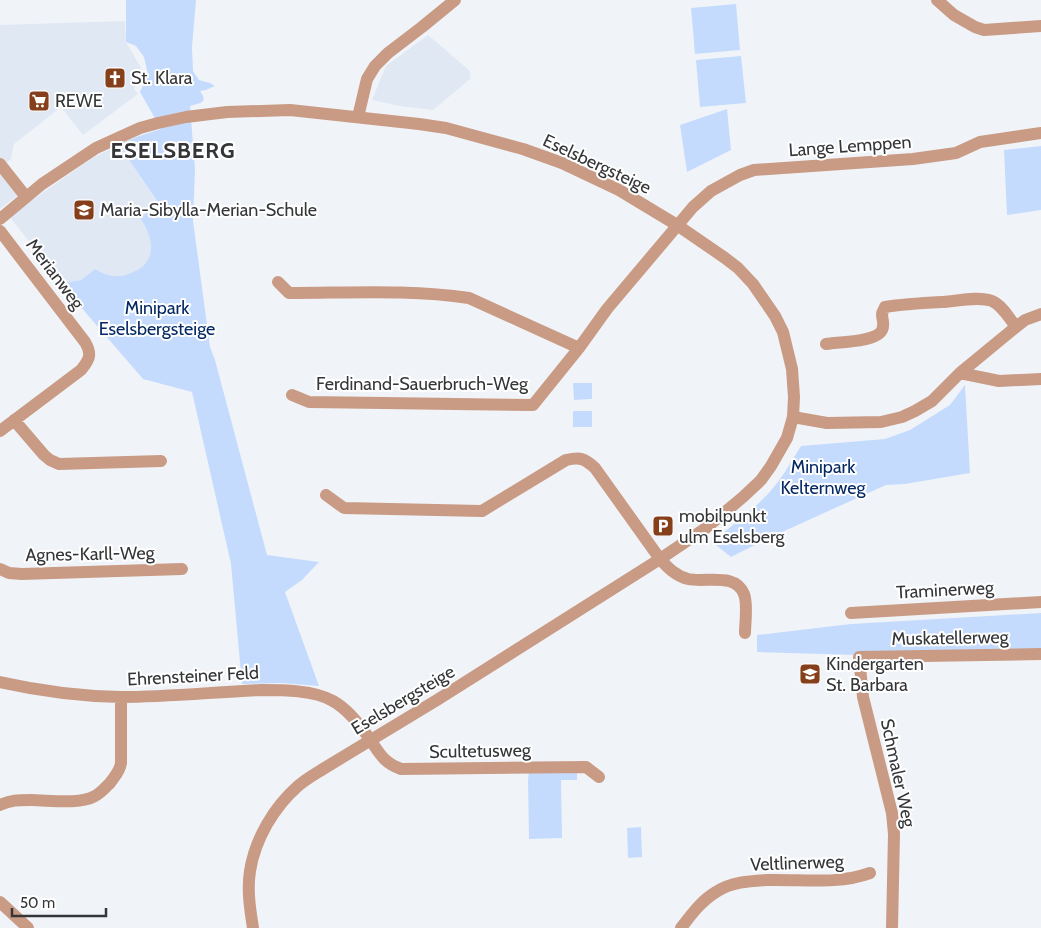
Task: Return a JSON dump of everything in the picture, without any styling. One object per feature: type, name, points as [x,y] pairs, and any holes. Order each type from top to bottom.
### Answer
[{"type":"street","points":[[358,117],[367,79],[375,66],[455,0]]},
{"type":"street","points":[[937,0],[954,15],[984,30],[1041,26]]},
{"type":"street","name":"Eselsbergsteige","points":[[0,219],[42,184],[96,148],[158,122],[227,112],[290,110],[446,128],[524,149],[562,162],[619,190],[678,224],[738,268],[753,284],[776,316],[783,332],[792,369],[793,417],[785,443],[761,480],[706,528],[660,559],[483,672],[298,786],[280,804],[255,850],[250,872],[249,898],[253,928]]},
{"type":"street","name":"Lange Lemppen","points":[[678,224],[711,191],[740,175],[754,170],[913,159],[956,153],[980,142],[1041,134]]},
{"type":"street","points":[[0,164],[26,197]]},
{"type":"street","name":"Ferdinand-Sauerbruch-Weg","points":[[292,395],[309,402],[534,405],[607,309],[678,224]]},
{"type":"street","name":"Merianweg","points":[[0,231],[89,349],[88,361],[81,370],[0,431]]},
{"type":"street","points":[[278,282],[289,293],[393,293],[452,295],[469,298],[579,348]]},
{"type":"street","points":[[826,344],[877,336],[884,327],[882,314],[885,307],[918,303],[977,299],[991,301],[1004,310],[1016,326]]},
{"type":"street","points":[[793,417],[827,423],[881,422],[902,417],[932,401],[960,373],[1016,326],[1025,320],[1041,314]]},
{"type":"street","points":[[960,373],[999,381],[1041,379]]},
{"type":"street","points":[[14,420],[44,455],[58,464],[161,461]]},
{"type":"street","points":[[326,495],[344,508],[482,511],[566,460],[584,459],[595,468],[660,559],[670,570],[679,576],[689,579],[728,581],[739,586],[745,596],[745,633]]},
{"type":"street","name":"Agnes-Karll-Weg","points":[[0,568],[9,574],[182,569]]},
{"type":"street","name":"Traminerweg","points":[[851,614],[1041,602]]},
{"type":"street","name":"Muskatellerweg","points":[[859,657],[1041,654]]},
{"type":"street","name":"Schmaler Weg","points":[[859,657],[863,696],[892,813],[894,834],[892,928]]},
{"type":"street","name":"Ehrensteiner Feld","points":[[0,682],[75,695],[121,697],[280,690],[321,696],[334,701],[345,710],[370,740]]},
{"type":"street","points":[[0,805],[8,801],[18,800],[84,800],[98,794],[120,768],[121,697]]},
{"type":"street","name":"Scultetusweg","points":[[370,740],[382,758],[391,766],[401,769],[586,767],[599,777]]},
{"type":"street","name":"Veltlinerweg","points":[[681,928],[699,905],[716,892],[734,884],[772,880],[834,881],[870,873]]},
{"type":"street","points":[[0,902],[28,928]]},
{"type":"shaded area","points":[[125,21],[126,42],[141,68],[134,89],[138,94],[83,135],[61,107],[14,144],[11,159],[6,163],[27,188],[0,209],[0,25]]},
{"type":"shaded area","points":[[428,35],[470,71],[470,79],[433,110],[372,100],[386,66]]},
{"type":"shaded area","name":"Maria-Sibylla-Merian-Schule","points":[[119,145],[159,205],[145,224],[150,234],[151,255],[140,269],[131,274],[114,277],[95,269],[81,280],[62,283],[9,216],[94,157]]},
{"type":"green space","name":"Minipark Eselsbergsteige","points":[[126,0],[196,0],[192,47],[193,71],[199,80],[215,86],[200,91],[204,98],[202,102],[190,106],[195,169],[193,221],[210,347],[267,555],[319,562],[302,580],[285,592],[319,686],[281,683],[242,684],[231,564],[192,392],[143,379],[62,283],[81,280],[95,269],[111,276],[125,275],[138,270],[145,264],[151,250],[149,234],[140,218],[159,204],[119,145],[161,129],[140,92],[148,74],[144,57],[136,46],[126,42]]},
{"type":"green space","points":[[736,4],[740,50],[695,54],[691,8]]},
{"type":"green space","points":[[741,56],[746,103],[700,107],[696,60]]},
{"type":"green space","points":[[727,109],[731,150],[687,172],[680,125]]},
{"type":"green space","points":[[1041,146],[1041,210],[1007,215],[1004,150]]},
{"type":"green space","points":[[573,383],[592,383],[592,399],[574,400]]},
{"type":"green space","name":"Minipark Kelternweg","points":[[965,385],[970,473],[905,484],[886,485],[731,557],[712,542],[752,510],[766,496],[781,478],[801,446],[885,439],[910,430],[950,405]]},
{"type":"green space","points":[[573,411],[592,411],[592,427],[573,427]]},
{"type":"green space","points":[[1041,613],[1041,652],[858,655],[757,652],[757,635],[851,624]]},
{"type":"green space","points":[[566,770],[577,773],[577,780],[561,780],[562,838],[529,839],[529,771]]},
{"type":"green space","points":[[641,827],[642,857],[628,858],[627,828]]},
{"type":"place","name":"St. Klara","points":[[115,78]]},
{"type":"place","name":"REWE","points":[[39,101]]},
{"type":"place","name":"Maria-Sibylla-Merian-Schule","points":[[84,210]]},
{"type":"place","name":"mobilpunkt ulm Eselsberg","points":[[663,526]]},
{"type":"place","name":"Kindergarten St. Barbara","points":[[810,674]]},
{"type":"district","name":"ESELSBERG","points":[[173,150]]}]
